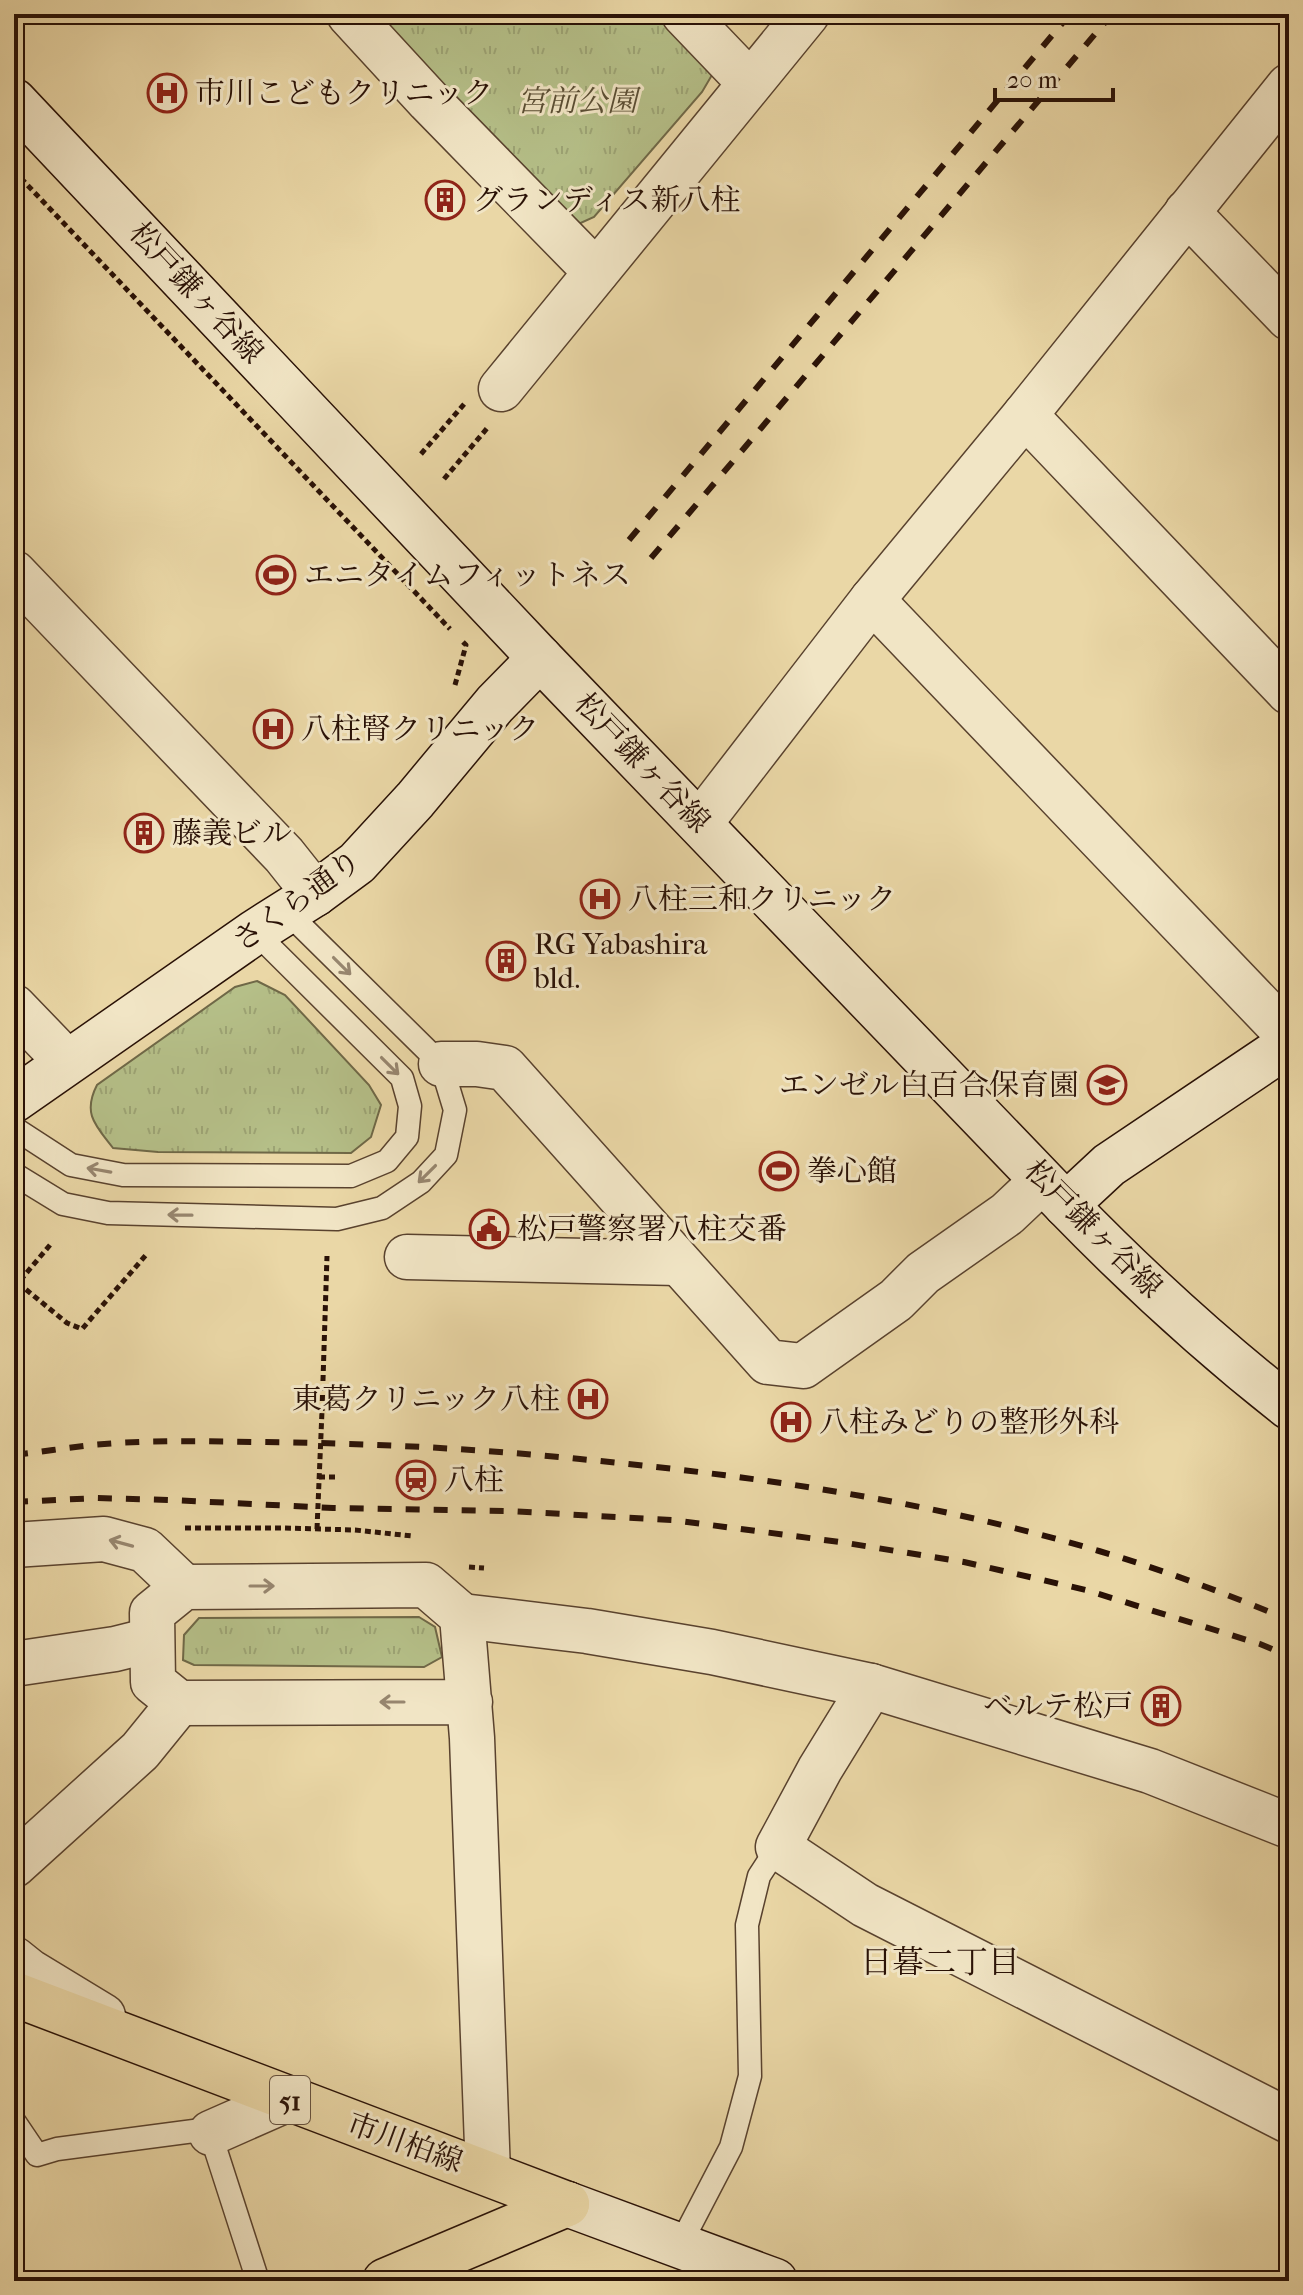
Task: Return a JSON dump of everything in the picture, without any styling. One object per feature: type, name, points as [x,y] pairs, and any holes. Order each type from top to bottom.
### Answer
[{"type":"main road","name":"市川柏線","points":[[14,1994],[567,2204]]},
{"type":"main road","points":[[396,2279],[567,2204]]},
{"type":"street","points":[[349,14],[596,272]]},
{"type":"street","points":[[684,14],[750,83]]},
{"type":"street","points":[[501,389],[807,14]]},
{"type":"street","points":[[700,823],[872,600],[1289,86]]},
{"type":"street","name":"松戸鎌ヶ谷線","points":[[14,101],[540,658],[1054,1193],[1134,1274],[1289,1407]]},
{"type":"street","points":[[1187,212],[1289,318]]},
{"type":"street","points":[[1025,415],[1289,692]]},
{"type":"street","points":[[14,573],[284,855],[286,913]]},
{"type":"street","points":[[872,600],[1289,1036]]},
{"type":"street","name":"さくら通り","points":[[14,1100],[357,863],[415,800],[495,704],[540,658]]},
{"type":"street","points":[[14,1007],[67,1062]]},
{"type":"street","points":[[441,1064],[505,1068],[768,1362],[803,1366],[896,1300],[923,1273],[1007,1214],[1109,1165],[1289,1044]]},
{"type":"street","points":[[407,1257],[678,1263]]},
{"type":"street","points":[[14,1545],[104,1539],[145,1550],[184,1587]]},
{"type":"street","points":[[470,1702],[179,1703],[153,1682],[152,1613],[184,1587],[426,1585],[462,1616],[587,1631],[712,1652],[871,1686],[1150,1771],[1289,1826]]},
{"type":"street","points":[[462,1616],[470,1702],[488,2173]]},
{"type":"street","points":[[14,1664],[115,1649],[151,1640]]},
{"type":"street","points":[[871,1686],[820,1769],[778,1847],[865,1905],[1289,2121]]},
{"type":"street","points":[[14,1865],[140,1751],[179,1703]]},
{"type":"street","points":[[14,1959],[153,2047]]},
{"type":"street","points":[[211,2133],[288,2099]]},
{"type":"street","points":[[567,2204],[775,2281]]},
{"type":"lane","points":[[14,1174],[63,1204],[108,1213],[337,1219],[382,1208],[421,1182],[446,1155],[455,1110],[441,1064],[286,913]]},
{"type":"lane","points":[[14,1128],[71,1165],[123,1175],[351,1176],[387,1161],[407,1137],[410,1106],[402,1078],[286,913]]},
{"type":"lane","points":[[680,2245],[731,2147],[750,2076],[747,1925],[759,1876],[778,1847]]},
{"type":"lane","points":[[14,2121],[37,2155],[57,2149],[209,2129],[258,2281]]},
{"type":"path","points":[[14,171],[466,645],[455,686]]},
{"type":"path","points":[[421,454],[489,377],[511,399],[444,479]]},
{"type":"path","points":[[50,1245],[18,1283],[67,1323],[82,1329],[146,1255]]},
{"type":"path","points":[[317,1538],[327,1256]]},
{"type":"path","points":[[319,1477],[336,1477]]},
{"type":"path","points":[[194,1529],[355,1530],[412,1536]]},
{"type":"green space","name":"宮前公園","points":[[373,14],[656,14],[712,75],[702,92],[594,217],[574,226]]},
{"type":"green space","points":[[257,981],[285,995],[369,1085],[381,1105],[371,1137],[351,1153],[158,1152],[113,1148],[91,1112],[97,1085],[235,987]]},
{"type":"green space","points":[[419,1617],[435,1627],[442,1657],[424,1667],[194,1665],[183,1660],[184,1635],[199,1618]]},
{"type":"railway","points":[[629,540],[1070,14]]},
{"type":"railway","points":[[651,558],[1112,14]]},
{"type":"railway","points":[[14,1455],[132,1442],[336,1444],[499,1452],[777,1482],[907,1504],[1035,1533],[1147,1566],[1289,1620]]},
{"type":"railway","points":[[14,1502],[97,1498],[172,1500],[672,1520],[964,1562],[1086,1590],[1260,1644],[1289,1656]]},
{"type":"place","name":"市川こどもクリニック","points":[[167,93]]},
{"type":"place","name":"グランディス新八柱","points":[[445,200]]},
{"type":"place","name":"エニタイムフィットネス","points":[[276,575]]},
{"type":"place","name":"八柱腎クリニック","points":[[273,729]]},
{"type":"place","name":"藤義ビル","points":[[144,833]]},
{"type":"place","name":"八柱三和クリニック","points":[[600,899]]},
{"type":"place","name":"RG Yabashira bld.","points":[[506,961]]},
{"type":"place","name":"エンゼル白百合保育園","points":[[1107,1085]]},
{"type":"place","name":"拳心館","points":[[779,1171]]},
{"type":"place","name":"松戸警察署八柱交番","points":[[489,1229]]},
{"type":"place","name":"東葛クリニック八柱","points":[[588,1399]]},
{"type":"place","name":"八柱みどりの整形外科","points":[[791,1422]]},
{"type":"place","name":"八柱","points":[[416,1480]]},
{"type":"place","name":"ベルテ松戸","points":[[1161,1706]]},
{"type":"district","name":"日暮二丁目","points":[[940,1962]]}]
